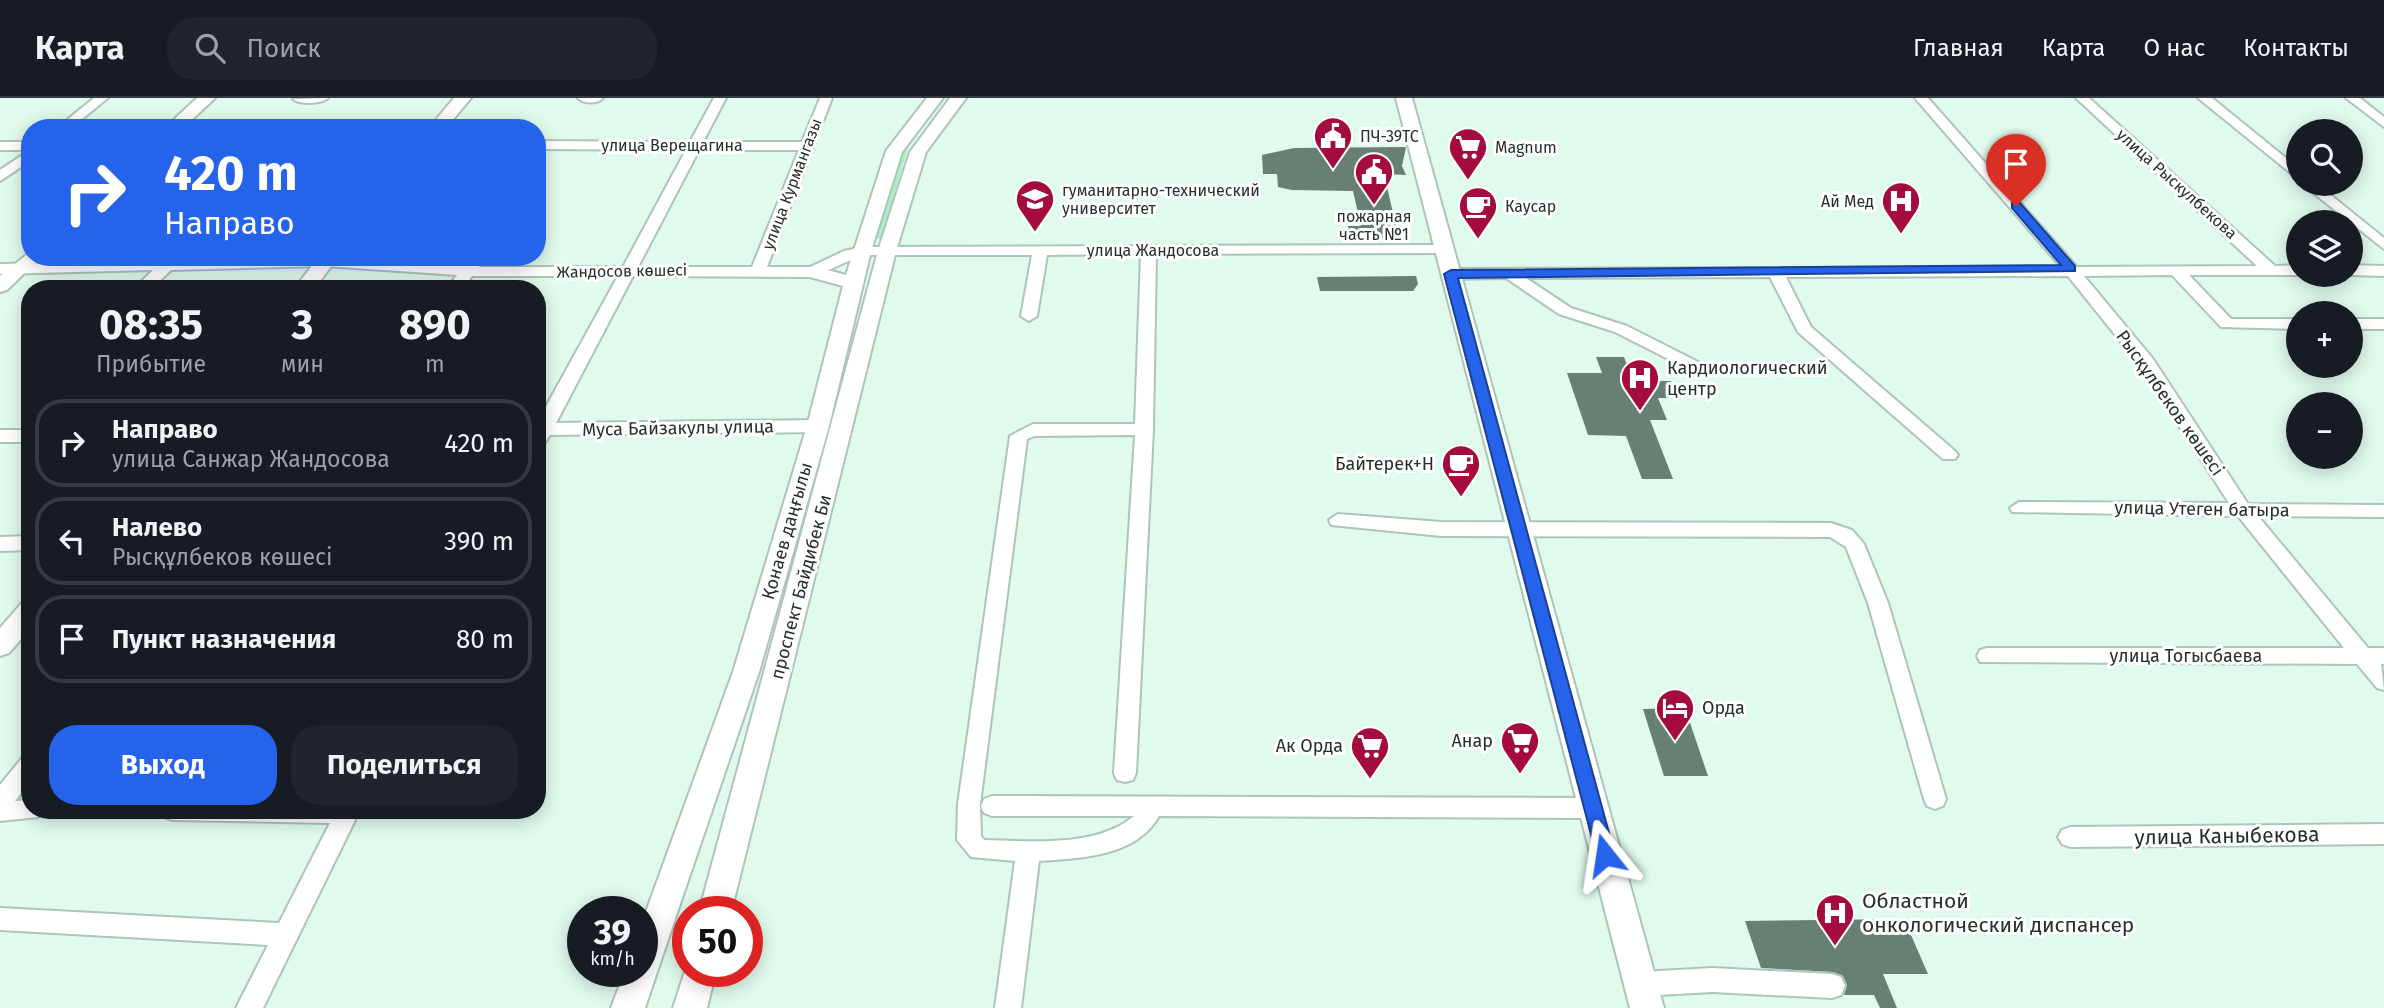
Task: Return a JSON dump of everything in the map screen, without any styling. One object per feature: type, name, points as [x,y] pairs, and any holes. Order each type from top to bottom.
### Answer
[{"type":"main road","points":[[183,119],[207,98]]},
{"type":"main road","points":[[445,119],[463,98]]},
{"type":"main road","name":"Қонаев даңғылы","points":[[878,255],[894,150],[935,98]]},
{"type":"main road","name":"Қонаев даңғылы","points":[[658,924],[746,672],[818,426],[854,283],[878,255],[918,152],[958,98]]},
{"type":"main road","points":[[1404,98],[1644,996]]},
{"type":"main road","name":"проспект Байдибек Би","points":[[719,896],[878,255]]},
{"type":"main road","points":[[0,286],[17,265]]},
{"type":"main road","points":[[311,280],[322,266]]},
{"type":"main road","points":[[813,272],[854,283]]},
{"type":"main road","points":[[0,646],[21,622]]},
{"type":"main road","name":"Қонаев даңғылы","points":[[628,1008],[636,987]]},
{"type":"main road","points":[[690,1008],[696,987]]},
{"type":"street","points":[[75,119],[102,98]]},
{"type":"street","points":[[299,99],[323,98]]},
{"type":"street","points":[[584,98],[597,98]]},
{"type":"street","points":[[546,420],[692,145],[720,98]]},
{"type":"street","name":"улица Курмангазы","points":[[758,270],[827,98]]},
{"type":"street","name":"Рысқұлбеков көшесі","points":[[1921,98],[2071,269],[2147,363],[2242,509],[2384,682]]},
{"type":"street","name":"улица Рыскулбекова","points":[[2082,98],[2271,270]]},
{"type":"street","points":[[2204,98],[2286,164]]},
{"type":"street","points":[[2352,98],[2384,122]]},
{"type":"street","name":"улица Верещагина","points":[[546,145],[806,146]]},
{"type":"street","points":[[0,146],[21,146]]},
{"type":"street","points":[[0,177],[21,160]]},
{"type":"street","points":[[2324,196],[2384,245]]},
{"type":"street","name":"улица Жандосова","points":[[878,255],[1040,250],[1444,249]]},
{"type":"street","points":[[1029,316],[1040,250]]},
{"type":"street","points":[[1125,773],[1143,429],[1149,250]]},
{"type":"street","name":"Жандосов көшесі","points":[[404,266],[468,271],[813,272],[849,254],[878,255]]},
{"type":"street","points":[[153,280],[169,266]]},
{"type":"street","points":[[462,280],[472,266]]},
{"type":"street","points":[[2175,269],[2227,324],[2286,324]]},
{"type":"street","points":[[1451,274],[2286,270]]},
{"type":"street","points":[[1775,271],[1804,329],[1949,455]]},
{"type":"street","points":[[2363,271],[2384,271]]},
{"type":"street","points":[[1510,274],[1564,311],[1622,329],[1694,367]]},
{"type":"street","points":[[2363,324],[2384,324]]},
{"type":"street","name":"Муса Байзакулы улица","points":[[546,433],[818,426]]},
{"type":"street","points":[[1143,429],[1033,430],[1019,436],[970,804],[970,840],[979,850],[1028,851],[1100,845],[1133,831],[1150,813]]},
{"type":"street","points":[[0,436],[21,436]]},
{"type":"street","name":"улица Утеген батыра","points":[[2019,508],[2384,511]]},
{"type":"street","points":[[1338,520],[1441,529],[1831,530],[1845,535],[1854,544],[1878,603],[1935,799]]},
{"type":"street","points":[[0,544],[21,543]]},
{"type":"street","name":"улица Тогысбаева","points":[[1987,656],[2384,656]]},
{"type":"street","points":[[0,802],[21,776]]},
{"type":"street","points":[[992,806],[1150,813],[1592,808]]},
{"type":"street","points":[[0,811],[21,810]]},
{"type":"street","points":[[249,1008],[344,819]]},
{"type":"street","name":"улица Каныбекова","points":[[2070,838],[2384,834]]},
{"type":"street","points":[[1008,1008],[1028,851]]},
{"type":"street","points":[[0,919],[286,935]]},
{"type":"street","points":[[1644,996],[1712,981],[1832,986]]},
{"type":"green space","points":[[941,98],[945,98],[909,145],[881,239],[876,239],[901,155]]},
{"type":"building","name":"ПЧ-39ТС","points":[[1406,147],[1402,166],[1406,175],[1384,174],[1396,226],[1401,226],[1403,238],[1350,238],[1348,226],[1361,226],[1353,191],[1292,190],[1278,187],[1277,174],[1263,174],[1262,155],[1294,148]]},
{"type":"building","points":[[1416,276],[1418,284],[1413,291],[1320,291],[1317,277]]},
{"type":"building","name":"Кардиологический центр","points":[[1596,357],[1624,357],[1633,381],[1671,381],[1678,398],[1658,398],[1667,420],[1650,420],[1673,479],[1642,479],[1626,436],[1588,435],[1567,373],[1602,373]]},
{"type":"building","name":"Орда","points":[[1685,708],[1708,776],[1664,776],[1643,709]]},
{"type":"building","name":"Областной онкологический диспансер","points":[[1904,919],[1928,974],[1883,974],[1897,1008],[1880,1008],[1874,995],[1844,995],[1847,985],[1843,976],[1833,972],[1761,968],[1745,921]]},
{"type":"place","name":"ПЧ-39ТС","points":[[1333,170]]},
{"type":"place","name":"Magnum","points":[[1468,181]]},
{"type":"place","name":"пожарная часть №1","points":[[1374,206]]},
{"type":"place","name":"гуманитарно-технический университет","points":[[1035,233]]},
{"type":"place","name":"Ай Мед","points":[[1901,235]]},
{"type":"place","name":"Каусар","points":[[1478,240]]},
{"type":"place","name":"Кардиологический центр","points":[[1640,412]]},
{"type":"place","name":"Байтерек+Н","points":[[1461,498]]},
{"type":"place","name":"Орда","points":[[1675,742]]},
{"type":"place","name":"Анар","points":[[1520,775]]},
{"type":"place","name":"Ак Орда","points":[[1370,780]]},
{"type":"place","name":"Областной онкологический диспансер","points":[[1835,947]]},
{"type":"route","points":[[1605,855],[1451,274],[2071,269],[2016,206]]}]
